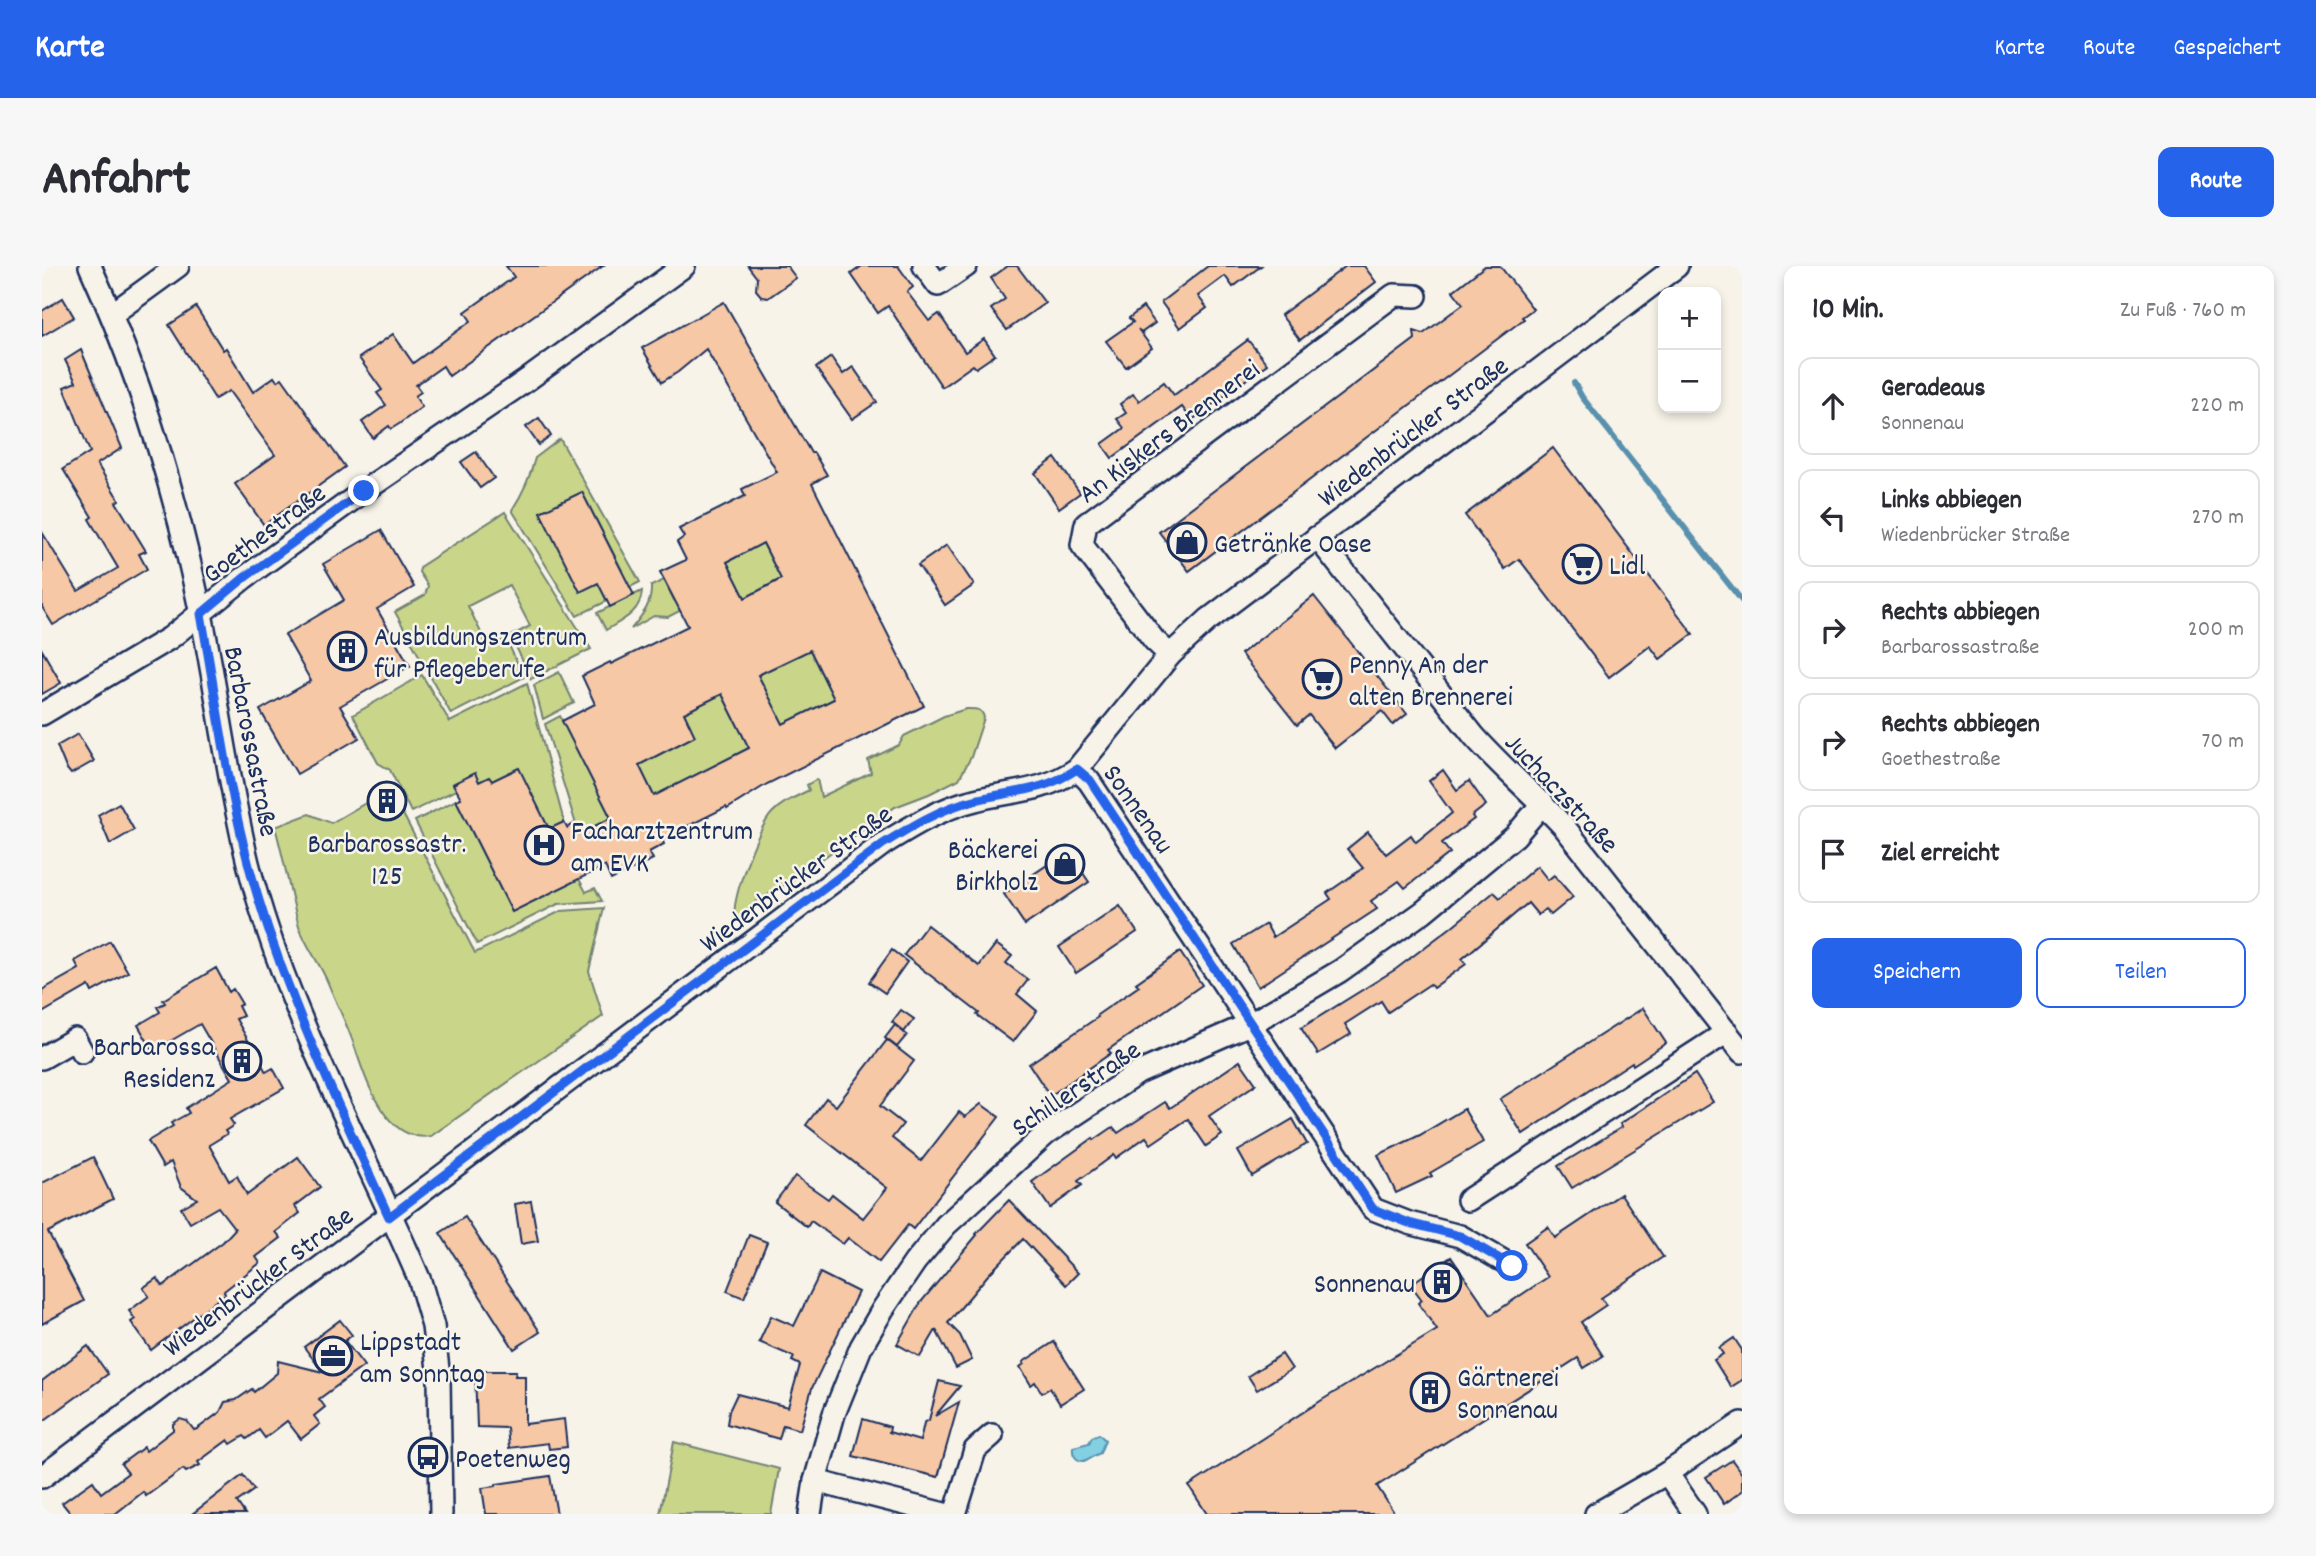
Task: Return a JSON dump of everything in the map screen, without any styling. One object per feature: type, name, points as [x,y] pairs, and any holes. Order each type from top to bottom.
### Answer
[{"type":"street","name":"Barbarossastraße","points":[[90,266],[112,314],[148,408],[176,509],[201,614],[238,817],[265,919],[296,1007],[420,1281],[433,1326],[439,1378],[441,1514]]},
{"type":"street","points":[[112,314],[178,266]]},
{"type":"street","name":"Goethestraße","points":[[42,714],[170,638],[244,578],[353,499],[515,388],[684,266]]},
{"type":"street","points":[[924,266],[938,285],[966,266]]},
{"type":"street","name":"Wiedenbrücker Straße","points":[[42,1477],[883,844],[919,822],[951,807],[977,799],[1042,787],[1058,782],[1077,769],[1170,655],[1208,621],[1663,270]]},
{"type":"street","name":"An Kiskers Brennerei","points":[[1170,655],[1154,640],[1082,545],[1086,524],[1394,295],[1416,296]]},
{"type":"street","name":"Juchaczstraße","points":[[1317,537],[1497,763],[1542,803],[1565,828],[1742,1052]]},
{"type":"street","name":"Sonnenau","points":[[1077,769],[1090,780],[1373,1209],[1409,1223],[1460,1236],[1512,1266]]},
{"type":"street","name":"Schillerstraße","points":[[810,1514],[815,1481],[834,1414],[861,1347],[915,1262],[946,1225],[1046,1134],[1138,1073],[1252,1023],[1340,971],[1423,912],[1514,836],[1542,803]]},
{"type":"street","points":[[1468,1200],[1727,1032]]},
{"type":"street","points":[[42,1058],[75,1039],[82,1052]]},
{"type":"street","points":[[1596,1514],[1667,1473],[1742,1423]]},
{"type":"street","points":[[955,1514],[975,1450],[992,1435]]},
{"type":"street","points":[[1667,1473],[1695,1514]]},
{"type":"street","points":[[815,1481],[944,1514]]},
{"type":"green space","points":[[560,439],[640,582],[614,595],[622,570],[582,492],[541,512],[580,591],[598,583],[607,601],[577,616],[512,510],[526,485],[535,458]]},
{"type":"green space","points":[[505,512],[591,649],[531,679],[511,636],[530,626],[509,585],[468,606],[488,647],[506,639],[524,677],[451,714],[395,612],[425,595],[428,586],[419,572],[421,566]]},
{"type":"green space","points":[[763,543],[781,579],[745,598],[727,562]]},
{"type":"green space","points":[[677,574],[681,582],[668,588],[674,600],[693,604],[668,617],[654,616],[631,629],[648,604],[651,586]]},
{"type":"green space","points":[[642,591],[635,610],[606,630],[597,613]]},
{"type":"green space","points":[[810,650],[834,699],[783,724],[758,675]]},
{"type":"green space","points":[[559,672],[574,703],[543,719],[534,685]]},
{"type":"green space","points":[[422,675],[450,722],[527,683],[564,822],[549,829],[518,768],[492,781],[489,777],[479,782],[474,773],[454,783],[456,790],[411,812],[390,770],[378,763],[353,715]]},
{"type":"green space","points":[[722,694],[749,748],[654,796],[639,765],[694,736],[684,713]]},
{"type":"green space","points":[[966,709],[980,711],[984,718],[971,757],[959,779],[895,807],[791,881],[756,902],[741,919],[735,920],[737,898],[746,865],[766,821],[776,809],[809,790],[807,785],[817,779],[821,797],[871,773],[868,760],[899,745],[904,736],[944,716]]},
{"type":"green space","points":[[560,716],[611,818],[579,834],[545,724]]},
{"type":"green space","points":[[390,789],[475,953],[561,911],[604,908],[589,971],[603,1016],[431,1136],[415,1136],[401,1130],[379,1105],[328,983],[299,926],[275,827],[309,814],[331,823]]},
{"type":"green space","points":[[456,800],[512,912],[579,879],[586,892],[595,888],[602,901],[558,904],[477,944],[415,821]]},
{"type":"green space","points":[[674,1442],[779,1469],[771,1514],[660,1514]]},
{"type":"water","points":[[1099,1434],[1105,1440],[1100,1453],[1084,1461],[1077,1459],[1073,1447],[1089,1443],[1092,1437]]},
{"type":"building","points":[[506,266],[603,266],[449,376],[443,366],[416,385],[421,392],[415,396],[422,407],[373,438],[362,422],[386,405],[377,393],[382,390],[359,358],[393,334],[413,363],[471,321],[465,312],[514,277]]},
{"type":"building","points":[[748,266],[787,266],[796,278],[768,298],[762,297],[756,290],[757,278]]},
{"type":"building","points":[[862,266],[898,266],[913,287],[907,292],[929,321],[939,314],[965,352],[984,339],[995,355],[976,368],[973,365],[942,387],[888,306],[878,313],[851,274]]},
{"type":"building","points":[[1008,266],[1017,266],[1045,303],[1007,330],[991,309],[1005,299],[991,278]]},
{"type":"building","points":[[1208,266],[1261,266],[1233,287],[1225,276],[1198,296],[1207,308],[1180,328],[1161,302]]},
{"type":"building","points":[[1346,266],[1364,266],[1376,282],[1300,340],[1281,315]]},
{"type":"building","points":[[1485,266],[1500,266],[1533,309],[1522,317],[1524,319],[1189,571],[1159,532],[1415,339],[1414,331],[1423,334],[1463,304],[1453,291]]},
{"type":"building","points":[[63,298],[74,317],[42,336],[42,311]]},
{"type":"building","points":[[724,302],[811,453],[814,453],[827,475],[812,484],[924,706],[767,784],[727,809],[726,807],[662,839],[664,844],[649,852],[653,859],[611,880],[605,866],[512,912],[456,800],[461,798],[453,784],[475,773],[479,782],[489,777],[492,781],[519,768],[549,829],[564,822],[567,828],[574,824],[579,834],[611,818],[562,721],[595,704],[582,676],[688,626],[660,572],[686,560],[677,542],[684,537],[679,529],[745,496],[742,489],[777,472],[706,349],[662,382],[642,348]],"holes":[[[763,543],[781,579],[745,598],[727,562]],[[810,650],[834,699],[783,724],[758,675]],[[722,694],[749,748],[654,796],[639,765],[695,736],[684,713]]]},
{"type":"building","points":[[196,307],[253,392],[274,377],[277,381],[282,378],[345,467],[264,525],[235,484],[275,455],[229,391],[215,399],[169,325]]},
{"type":"building","points":[[1143,307],[1155,323],[1141,333],[1138,329],[1152,348],[1126,367],[1106,341],[1133,322],[1129,318]]},
{"type":"building","points":[[1248,340],[1267,364],[1192,420],[1182,407],[1112,458],[1102,444],[1124,428],[1117,419],[1126,413],[1120,404],[1133,394],[1139,401],[1164,382],[1174,395]]},
{"type":"building","points":[[81,350],[122,448],[97,464],[146,551],[139,554],[147,569],[53,625],[42,607],[42,532],[78,591],[118,568],[63,469],[90,452],[64,387],[76,382],[65,360]]},
{"type":"building","points":[[831,357],[843,374],[853,367],[877,402],[852,419],[816,368]]},
{"type":"building","points":[[539,418],[551,436],[539,445],[526,427]]},
{"type":"building","name":"Lidl","points":[[1553,448],[1693,634],[1660,659],[1650,646],[1609,677],[1519,559],[1505,569],[1465,515]]},
{"type":"building","points":[[476,452],[494,478],[480,488],[461,462]]},
{"type":"building","points":[[1055,458],[1080,493],[1059,508],[1035,473]]},
{"type":"building","points":[[582,492],[634,595],[610,607],[598,583],[580,592],[540,512]]},
{"type":"building","points":[[381,530],[414,587],[377,609],[410,666],[340,706],[359,738],[297,774],[260,710],[311,681],[285,635],[344,600],[323,564]]},
{"type":"building","points":[[947,545],[974,585],[945,605],[918,565]]},
{"type":"building","points":[[1314,596],[1407,714],[1393,725],[1382,711],[1335,748],[1309,715],[1297,725],[1241,654]]},
{"type":"building","points":[[42,650],[61,683],[42,694]]},
{"type":"building","points":[[78,734],[94,761],[71,774],[57,746]]},
{"type":"building","points":[[1443,770],[1457,790],[1469,781],[1486,805],[1472,816],[1474,819],[1442,843],[1450,853],[1405,888],[1399,881],[1371,901],[1377,909],[1258,987],[1233,944],[1266,924],[1273,937],[1331,899],[1327,893],[1363,868],[1347,849],[1368,832],[1386,854],[1411,835],[1416,842],[1452,813],[1429,781]]},
{"type":"building","points":[[119,803],[134,830],[110,844],[98,815]]},
{"type":"building","points":[[1068,851],[1089,882],[1025,925],[1004,894]]},
{"type":"building","points":[[1537,866],[1548,880],[1554,875],[1573,897],[1551,915],[1545,909],[1538,915],[1528,903],[1462,959],[1466,964],[1433,988],[1430,984],[1388,1012],[1381,1001],[1345,1024],[1351,1034],[1318,1054],[1301,1028],[1396,969],[1494,892],[1500,898]]},
{"type":"building","points":[[1120,906],[1137,932],[1076,973],[1059,947]]},
{"type":"building","points":[[927,925],[979,966],[996,944],[1012,956],[1006,963],[1028,980],[1017,994],[1037,1011],[1013,1042],[904,955]]},
{"type":"building","points":[[110,941],[128,972],[92,992],[89,986],[42,1013],[42,990],[79,969],[75,961]]},
{"type":"building","points":[[892,950],[907,962],[885,993],[869,982]]},
{"type":"building","points":[[1180,952],[1202,985],[1108,1050],[1111,1053],[1050,1096],[1029,1064],[1098,1017],[1097,1015],[1139,986],[1136,983]]},
{"type":"building","points":[[216,968],[229,992],[233,989],[242,1004],[238,1006],[243,1016],[236,1019],[266,1072],[273,1068],[284,1088],[230,1119],[234,1125],[225,1131],[227,1134],[209,1145],[229,1181],[237,1176],[247,1195],[298,1157],[320,1187],[295,1206],[300,1213],[276,1232],[281,1238],[256,1257],[260,1263],[224,1291],[225,1294],[151,1350],[131,1322],[135,1319],[129,1311],[149,1296],[143,1288],[157,1278],[163,1286],[223,1242],[235,1229],[218,1207],[190,1223],[181,1208],[197,1199],[181,1187],[171,1162],[163,1167],[148,1141],[189,1113],[186,1108],[232,1079],[200,1024],[153,1051],[138,1025],[160,1012],[157,1007],[165,1003],[163,1000]]},
{"type":"building","points":[[1643,1008],[1666,1043],[1633,1065],[1632,1062],[1523,1134],[1500,1099]]},
{"type":"building","points":[[901,1010],[914,1019],[904,1032],[892,1022]]},
{"type":"building","points":[[895,1025],[907,1035],[897,1047],[885,1038]]},
{"type":"building","points":[[887,1040],[914,1061],[880,1106],[903,1124],[892,1138],[921,1161],[959,1112],[965,1117],[981,1104],[999,1117],[913,1229],[908,1225],[879,1262],[848,1238],[843,1244],[811,1221],[807,1227],[775,1202],[795,1176],[828,1199],[832,1194],[863,1218],[887,1188],[806,1125],[826,1098],[836,1106]]},
{"type":"building","points":[[1240,1061],[1256,1084],[1209,1116],[1222,1135],[1206,1146],[1188,1119],[1151,1144],[1146,1137],[1116,1158],[1114,1155],[1078,1181],[1082,1185],[1050,1208],[1032,1182],[1093,1138],[1094,1140],[1113,1127],[1118,1133],[1165,1102],[1170,1108]]},
{"type":"building","points":[[1695,1074],[1713,1102],[1572,1188],[1558,1166],[1622,1127],[1620,1124]]},
{"type":"building","points":[[1464,1109],[1483,1142],[1430,1173],[1432,1176],[1396,1193],[1378,1155],[1420,1135]]},
{"type":"building","points":[[1293,1119],[1307,1144],[1252,1176],[1238,1151]]},
{"type":"building","points":[[93,1157],[113,1199],[48,1232],[84,1301],[42,1324],[42,1183]]},
{"type":"building","points":[[1621,1194],[1663,1257],[1601,1298],[1606,1305],[1581,1322],[1603,1356],[1584,1368],[1578,1358],[1377,1486],[1395,1514],[1207,1514],[1189,1486],[1437,1330],[1418,1303],[1422,1300],[1411,1285],[1418,1279],[1451,1257],[1491,1315],[1548,1277],[1525,1243],[1548,1227],[1555,1238]]},
{"type":"building","points":[[1009,1200],[1078,1273],[1066,1285],[1023,1239],[988,1275],[948,1323],[960,1335],[972,1360],[956,1368],[936,1330],[920,1357],[897,1344],[921,1302],[976,1234]]},
{"type":"building","points":[[531,1201],[538,1241],[521,1244],[515,1204]]},
{"type":"building","points":[[465,1217],[540,1332],[514,1349],[440,1233]]},
{"type":"building","points":[[749,1235],[767,1242],[744,1298],[727,1291]]},
{"type":"building","points":[[820,1273],[858,1292],[812,1388],[800,1430],[783,1425],[779,1439],[727,1424],[729,1411],[737,1394],[788,1407],[800,1365],[792,1361],[794,1357],[759,1342],[771,1316],[794,1326]]},
{"type":"building","points":[[340,1320],[352,1335],[345,1341],[364,1366],[319,1399],[325,1407],[314,1416],[320,1424],[301,1439],[287,1421],[265,1438],[259,1430],[247,1439],[244,1436],[231,1444],[228,1440],[198,1462],[200,1465],[186,1472],[183,1469],[146,1496],[143,1492],[115,1514],[71,1514],[62,1503],[93,1481],[101,1493],[128,1473],[121,1464],[144,1447],[146,1451],[173,1430],[173,1424],[180,1419],[187,1421],[194,1430],[197,1429],[220,1412],[225,1402],[236,1400],[252,1389],[254,1392],[277,1373],[278,1361],[323,1372],[304,1347]]},
{"type":"building","points":[[1734,1338],[1742,1350],[1742,1380],[1731,1387],[1714,1360],[1723,1354],[1719,1348]]},
{"type":"building","points":[[1054,1342],[1084,1389],[1060,1404],[1050,1388],[1042,1393],[1035,1382],[1031,1385],[1020,1367],[1023,1362]]},
{"type":"building","points":[[88,1346],[108,1374],[42,1422],[42,1381]]},
{"type":"building","points":[[1282,1354],[1292,1369],[1257,1390],[1248,1376]]},
{"type":"building","points":[[475,1371],[516,1371],[515,1376],[525,1376],[525,1424],[564,1419],[567,1447],[549,1449],[548,1443],[509,1448],[507,1428],[477,1427]]},
{"type":"building","points":[[939,1381],[960,1386],[935,1416],[959,1402],[938,1477],[853,1456],[863,1419],[890,1427],[889,1432],[920,1441],[924,1423],[929,1420]]},
{"type":"building","points":[[1732,1460],[1742,1474],[1742,1491],[1724,1504],[1706,1477]]},
{"type":"building","points":[[243,1475],[254,1490],[237,1502],[245,1514],[192,1514]]},
{"type":"building","points":[[550,1476],[557,1514],[486,1514],[482,1488]]},
{"type":"waterway","points":[[1574,383],[1582,397],[1742,601]]},
{"type":"place","name":"Getränke Oase","points":[[1187,542]]},
{"type":"place","name":"Lidl","points":[[1582,564]]},
{"type":"place","name":"Ausbildungszentrum für Pflegeberufe","points":[[347,651]]},
{"type":"place","name":"Penny An der alten Brennerei","points":[[1322,679]]},
{"type":"place","name":"Barbarossastr. 125","points":[[387,801]]},
{"type":"place","name":"Facharztzentrum am EVK","points":[[544,845]]},
{"type":"place","name":"Bäckerei Birkholz","points":[[1065,864]]},
{"type":"place","name":"Barbarossa Residenz","points":[[242,1061]]},
{"type":"place","name":"Sonnenau","points":[[1442,1282]]},
{"type":"place","name":"Lippstadt am Sonntag","points":[[333,1356]]},
{"type":"place","name":"Gärtnerei Sonnenau","points":[[1430,1392]]},
{"type":"place","name":"Poetenweg","points":[[428,1457]]},
{"type":"route","points":[[364,491],[244,578],[201,614],[238,817],[265,919],[296,1007],[389,1217],[883,844],[919,822],[951,807],[977,799],[1042,787],[1058,782],[1077,769],[1090,780],[1373,1209],[1409,1223],[1460,1236],[1512,1266]]}]
